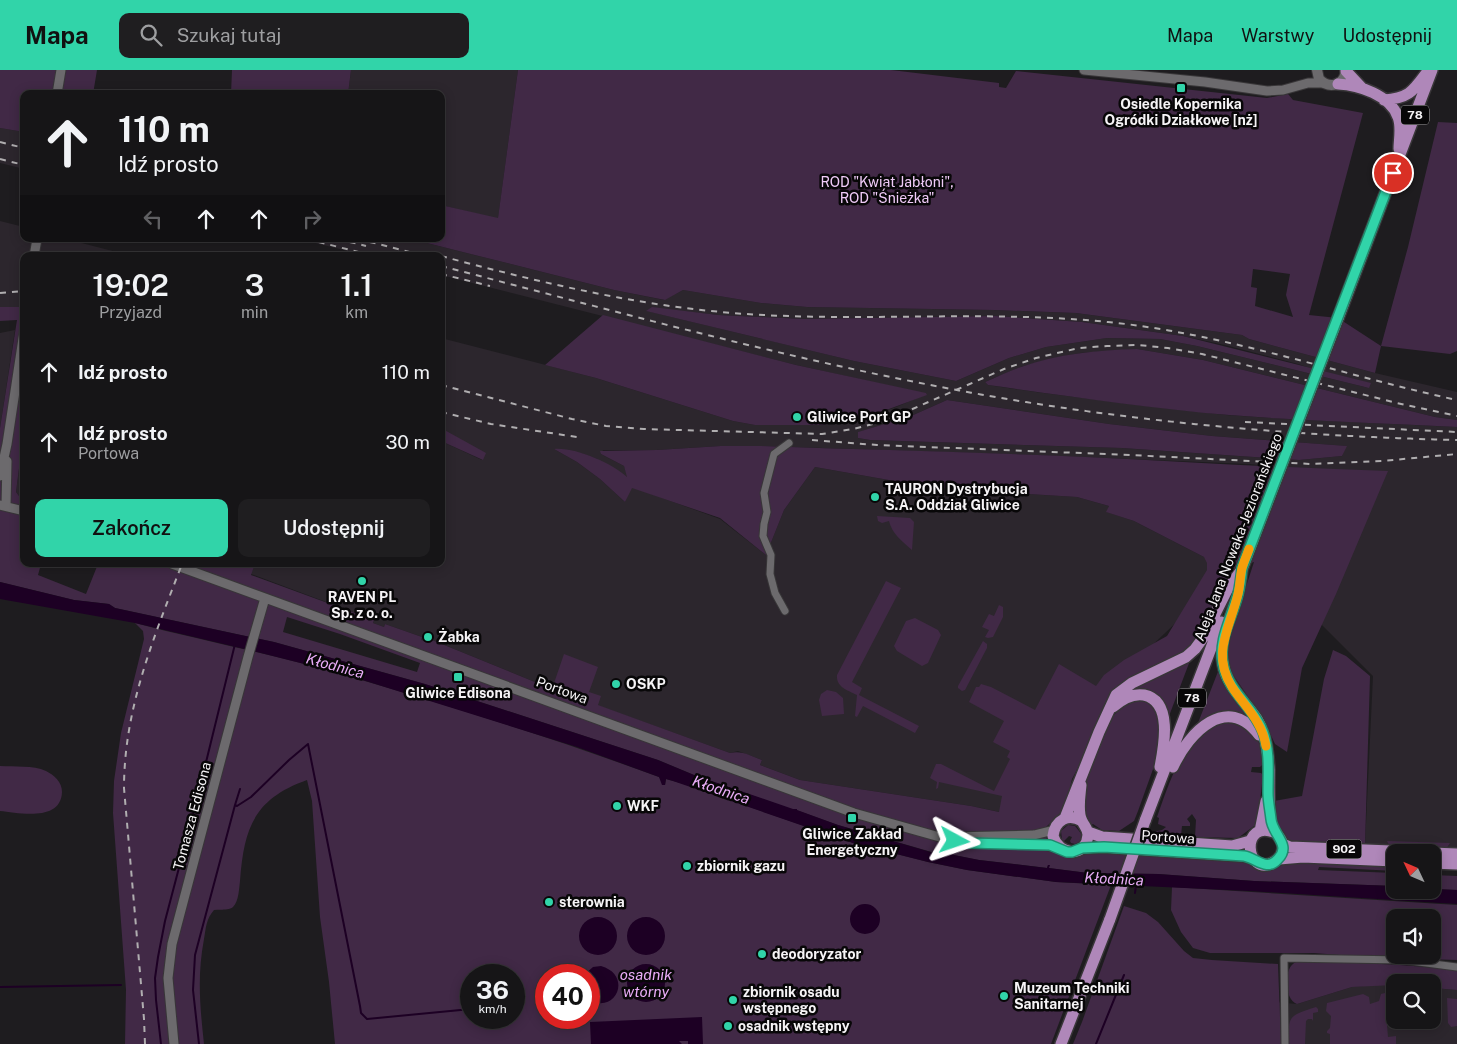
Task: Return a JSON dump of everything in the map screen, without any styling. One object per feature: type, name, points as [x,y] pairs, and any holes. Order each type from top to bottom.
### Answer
[{"type":"main road","points":[[1317,70],[1318,77],[1323,83],[1330,86],[1338,84],[1362,88],[1384,100],[1395,112],[1399,123],[1398,161]]},
{"type":"main road","points":[[1338,84],[1344,78],[1346,70]]},
{"type":"main road","points":[[1346,70],[1362,88]]},
{"type":"main road","points":[[1384,100],[1398,99],[1409,94],[1431,70]]},
{"type":"main road","name":"Aleja Jana Nowaka-Jeziorańskiego","points":[[1060,1044],[1071,1022],[1431,70]]},
{"type":"main road","points":[[1065,818],[1116,695],[1124,689],[1174,664],[1195,649],[1214,619],[1228,588],[1242,568]]},
{"type":"main road","points":[[1242,568],[1238,594],[1224,638],[1223,665],[1233,688],[1257,719],[1264,733],[1269,771],[1268,794],[1271,826],[1283,844],[1282,854],[1279,859]]},
{"type":"main road","points":[[1108,712],[1124,698],[1136,694],[1149,696],[1161,707],[1165,723],[1163,753],[1147,817]]},
{"type":"main road","points":[[1147,817],[1176,759],[1198,732],[1216,718],[1234,716],[1242,720],[1251,725],[1266,745]]},
{"type":"main road","points":[[1082,774],[1080,810],[1082,821],[1088,832],[1086,843],[1082,848]]},
{"type":"main road","points":[[1260,832],[1268,794]]},
{"type":"main road","points":[[1059,848],[1053,836],[1056,824],[1065,818],[1071,817],[1082,821]]},
{"type":"main road","points":[[1252,858],[1249,850],[1252,837],[1265,830],[1276,833]]},
{"type":"main road","name":"Portowa","points":[[1088,832],[1102,837],[1192,844],[1232,846],[1250,841]]},
{"type":"main road","name":"902","points":[[1283,844],[1290,847],[1386,851]]},
{"type":"main road","name":"Portowa","points":[[1082,848],[1104,847],[1252,858]]},
{"type":"main road","name":"902","points":[[1059,848],[1067,852],[1082,848]]},
{"type":"main road","points":[[1441,853],[1457,854]]},
{"type":"main road","name":"902","points":[[1252,858],[1258,863],[1267,865],[1279,859],[1302,857],[1386,860]]},
{"type":"main road","points":[[1441,863],[1457,864]]},
{"type":"main road","name":"78","points":[[1066,1044],[1070,1036],[1071,1022]]},
{"type":"street","points":[[58,90],[61,70]]},
{"type":"street","points":[[1084,70],[1205,82],[1267,91],[1283,90],[1308,83],[1323,83]]},
{"type":"street","points":[[1299,85],[1317,70]]},
{"type":"street","points":[[0,476],[7,444],[20,359]]},
{"type":"street","points":[[785,611],[775,592],[770,574],[771,555],[764,536],[767,512],[764,493],[774,454],[789,443]]},
{"type":"street","points":[[7,444],[3,505],[20,510]]},
{"type":"street","name":"Portowa","points":[[180,567],[619,726],[811,798],[884,822],[969,843],[1045,845],[1059,848]]},
{"type":"street","name":"Tomasza Edisona","points":[[174,1044],[168,978],[172,944],[265,598]]},
{"type":"street","name":"Portowa","points":[[943,838],[1034,835],[1054,830]]},
{"type":"street","points":[[1285,1044],[1284,958],[1403,960],[1457,967]]},
{"type":"shaded area","points":[[351,70],[518,70],[498,219],[445,206],[445,90],[348,90]]},
{"type":"shaded area","points":[[0,128],[20,131],[20,168],[0,163]]},
{"type":"shaded area","points":[[0,221],[20,226],[20,242],[78,242],[116,252],[20,252],[20,307],[0,307]]},
{"type":"shaded area","points":[[311,242],[423,242],[614,290],[664,300],[683,290],[761,303],[807,307],[1076,313],[1242,335],[1249,339],[1375,373],[1457,392],[1457,420],[1435,417],[1203,360],[1137,349],[1080,353],[1050,359],[1021,367],[985,382],[988,385],[1036,392],[1226,415],[1457,427],[1457,849],[1441,848],[1441,844],[1365,845],[1373,676],[1258,561],[1292,468],[1249,464],[1032,455],[760,446],[603,450],[601,454],[624,466],[632,487],[720,519],[766,555],[784,510],[815,467],[934,488],[1077,497],[1109,506],[1107,512],[1134,521],[1204,557],[1232,569],[1142,655],[1103,681],[1046,822],[971,806],[800,780],[760,765],[762,760],[738,751],[730,753],[552,689],[432,640],[430,644],[420,640],[422,637],[385,624],[384,627],[373,623],[374,620],[251,574],[254,567],[445,567],[445,443],[482,460],[485,454],[445,430],[445,339],[596,378],[733,421],[755,425],[822,425],[870,416],[927,394],[796,365],[445,276],[445,252],[352,252]],"holes":[[[652,308],[718,315],[804,319],[995,316],[1082,322],[1183,336],[1225,345],[1298,364],[1369,388],[1197,346],[1160,339],[1107,338],[1046,347],[1009,358],[956,381],[854,361],[647,311]],[[947,400],[1109,424],[1212,436],[1346,446],[1342,456],[1299,460],[1122,448],[870,440],[858,438],[859,432],[911,416]],[[554,449],[584,454],[597,459],[631,487],[625,502],[600,479],[577,462]]]},
{"type":"shaded area","points":[[15,330],[0,428],[0,333]]},
{"type":"shaded area","points":[[20,460],[20,496],[16,492]]},
{"type":"shaded area","points":[[1386,984],[1386,1029],[1441,1029],[1441,989],[1457,990],[1457,1044],[1275,1044],[1274,1002],[1297,1004],[1352,987]]},
{"type":"green space","points":[[0,70],[97,70],[94,90],[20,90],[20,131],[0,128]]},
{"type":"green space","points":[[232,70],[351,70],[348,90],[231,90]]},
{"type":"green space","name":"ROD \"Kwiat Jabłoni\", ROD \"Śnieżka\"","points":[[518,70],[891,70],[999,83],[999,87],[1006,88],[1016,71],[1267,98],[1288,94],[1293,100],[1363,113],[1309,315],[1338,318],[1381,346],[1375,373],[1249,339],[1242,335],[1076,313],[807,307],[761,303],[683,290],[665,300],[614,290],[423,242],[445,242],[445,206],[498,218]],"holes":[[[1253,269],[1290,274],[1286,295],[1293,317],[1255,306],[1257,288],[1251,287]]]},
{"type":"green space","points":[[1438,122],[1457,123],[1457,351],[1450,354],[1381,346],[1408,247]]},
{"type":"green space","points":[[0,307],[20,307],[20,460],[16,492],[20,496],[20,567],[40,567],[38,575],[86,594],[97,567],[254,567],[251,575],[374,620],[373,623],[384,627],[385,624],[422,637],[421,640],[430,643],[432,640],[552,689],[564,654],[598,667],[589,692],[601,696],[598,705],[730,753],[739,752],[750,755],[762,760],[760,765],[800,780],[999,812],[1002,796],[939,782],[936,789],[937,782],[930,778],[936,764],[941,764],[994,791],[1010,759],[1007,757],[1010,751],[993,742],[1004,721],[969,702],[976,687],[979,687],[981,684],[991,687],[1035,710],[1059,664],[1096,686],[1104,675],[1124,660],[1167,636],[1207,570],[1207,563],[1204,557],[1134,521],[1106,512],[1109,506],[1077,497],[934,488],[815,467],[784,510],[766,555],[720,518],[632,488],[625,502],[600,479],[577,462],[554,449],[563,449],[593,457],[612,466],[627,477],[624,466],[601,454],[600,451],[760,446],[1045,455],[1388,471],[1336,594],[1302,668],[1287,752],[1275,744],[1262,717],[1229,669],[1228,642],[1254,562],[1232,569],[1210,618],[1190,647],[1175,658],[1116,690],[1106,703],[1085,754],[1072,779],[1066,805],[1062,812],[1046,827],[1047,849],[1074,857],[1092,852],[1246,860],[1267,870],[1292,861],[1386,864],[1386,871],[1319,867],[1318,870],[1386,873],[1386,886],[1254,881],[1158,874],[1088,873],[1048,868],[1048,865],[1047,868],[935,853],[838,825],[694,775],[658,760],[425,684],[274,642],[115,608],[109,604],[74,600],[0,582],[0,428],[17,320],[0,321]],"holes":[[[287,617],[420,663],[417,672],[283,632]]]},
{"type":"green space","points":[[652,307],[718,315],[804,319],[995,316],[1082,322],[1183,336],[1371,383],[1369,388],[1197,346],[1160,339],[1107,338],[1046,347],[1009,358],[956,381],[854,361],[646,311]]},
{"type":"green space","points":[[603,315],[796,365],[926,393],[927,395],[870,416],[822,425],[755,425],[733,421],[596,378],[545,365]]},
{"type":"green space","points":[[1137,349],[1203,360],[1435,417],[1457,420],[1457,427],[1229,415],[1108,402],[988,385],[985,382],[1016,369],[1049,359],[1107,350]]},
{"type":"green space","points":[[947,400],[1109,424],[1212,436],[1347,446],[1342,456],[1299,460],[1122,448],[870,440],[858,438],[858,432],[911,416]]},
{"type":"green space","points":[[445,430],[486,453],[483,460],[445,443]]},
{"type":"green space","points":[[877,516],[910,518],[914,522],[912,550],[895,534],[889,521],[882,523],[878,521]]},
{"type":"green space","points":[[886,581],[901,588],[852,682],[862,688],[859,695],[919,726],[915,733],[863,706],[857,717],[855,716],[857,695],[843,688],[837,679],[837,675]]},
{"type":"green space","points":[[999,605],[1003,607],[1003,617],[993,637],[985,637],[989,630],[982,627],[989,614],[994,616]]},
{"type":"green space","points":[[915,618],[938,630],[941,635],[928,663],[922,666],[897,651],[894,646],[906,621]]},
{"type":"green space","points":[[135,623],[315,667],[501,723],[659,777],[665,785],[666,779],[684,784],[853,843],[967,870],[1056,882],[1111,885],[1051,1044],[335,1044],[320,917],[312,801],[307,780],[275,796],[255,818],[245,846],[236,901],[231,908],[214,910],[208,920],[202,953],[200,979],[200,1004],[204,1044],[125,1044],[126,990],[113,813],[114,781],[121,733],[144,639],[143,631]]},
{"type":"green space","points":[[983,641],[987,644],[987,648],[965,690],[962,691],[958,686]]},
{"type":"green space","points":[[1333,650],[1346,656],[1370,676],[1365,845],[1290,842],[1281,833],[1276,818],[1274,801],[1302,796],[1324,679]]},
{"type":"green space","points":[[1191,658],[1169,716],[1159,698],[1149,693],[1129,690]]},
{"type":"green space","points":[[1219,669],[1250,719],[1236,713],[1224,712],[1198,723]]},
{"type":"green space","points":[[827,690],[836,692],[843,698],[844,714],[822,716],[819,700],[821,694]]},
{"type":"green space","points":[[1141,698],[1152,704],[1159,715],[1160,746],[1157,758],[1134,821],[1119,831],[1102,830],[1093,824],[1091,825],[1083,814],[1085,777],[1107,723],[1125,703]]},
{"type":"green space","points":[[1225,720],[1239,722],[1246,726],[1255,735],[1261,747],[1263,764],[1260,767],[1252,767],[1251,772],[1263,775],[1258,819],[1254,826],[1238,838],[1195,837],[1196,820],[1192,814],[1187,819],[1190,826],[1182,826],[1181,836],[1154,835],[1154,832],[1166,827],[1158,824],[1159,818],[1157,817],[1170,781],[1182,757],[1189,746],[1207,728]]},
{"type":"green space","points":[[0,766],[35,768],[49,773],[61,785],[60,802],[55,808],[38,814],[0,811]]},
{"type":"green space","points":[[1068,825],[1075,826],[1083,836],[1080,842],[1071,843],[1072,837],[1069,836],[1064,841],[1062,840],[1061,831]]},
{"type":"green space","points":[[1387,841],[1450,843],[1446,849],[1441,849],[1441,844],[1388,844]]},
{"type":"green space","points":[[1441,875],[1457,876],[1457,890],[1441,889]]},
{"type":"green space","points":[[1172,887],[1457,905],[1457,960],[1441,959],[1441,909],[1386,909],[1386,958],[1314,953],[1210,953],[1193,948],[1181,932],[1171,910]]},
{"type":"green space","points":[[1124,906],[1146,913],[1158,922],[1184,951],[1193,958],[1278,964],[1281,1044],[1073,1044]]},
{"type":"green space","points":[[1296,962],[1336,962],[1457,970],[1457,990],[1441,989],[1441,974],[1386,974],[1386,985],[1352,987],[1297,1004],[1290,996],[1287,983],[1287,976],[1292,965]]},
{"type":"green space","points":[[1386,993],[1386,1029],[1388,1037],[1396,1036],[1396,1044],[1330,1044],[1330,1034],[1327,1031],[1330,1028],[1331,1016],[1326,1011],[1327,1003],[1363,994],[1369,997],[1370,1004],[1379,1001],[1381,994]]},
{"type":"green space","points":[[1447,998],[1457,999],[1457,1026],[1451,1027],[1448,1023]]},
{"type":"green space","points":[[1316,1007],[1318,1012],[1313,1013],[1313,1021],[1308,1019],[1306,1021],[1305,1044],[1289,1044],[1289,1028],[1292,1018]]},
{"type":"water","name":"Kłodnica","points":[[0,582],[74,600],[109,604],[115,608],[274,642],[425,684],[658,760],[694,775],[797,809],[838,825],[934,853],[940,849],[939,852],[979,860],[1047,868],[1050,865],[1049,868],[1088,873],[1158,874],[1254,881],[1386,886],[1386,899],[1441,899],[1441,889],[1457,890],[1457,904],[1249,891],[1056,882],[967,870],[928,862],[853,843],[673,781],[666,779],[665,785],[662,785],[659,777],[577,747],[340,673],[135,623],[0,599]]},
{"type":"water","points":[[865,904],[876,908],[880,919],[876,930],[865,934],[854,930],[850,919],[854,908]]},
{"type":"water","name":"osadnik wtórny","points":[[598,917],[611,923],[617,936],[611,949],[598,955],[585,949],[579,936],[585,923]]},
{"type":"water","name":"osadnik wtórny","points":[[646,917],[659,923],[665,936],[659,949],[646,955],[633,949],[627,936],[633,923]]},
{"type":"water","name":"osadnik wtórny","points":[[646,964],[659,970],[665,983],[659,996],[646,1002],[633,996],[627,983],[633,970]]},
{"type":"water","points":[[600,966],[611,971],[616,977],[618,985],[617,992],[613,998],[607,1002],[600,1003]]},
{"type":"water","points":[[702,1017],[703,1044],[688,1044],[688,1041],[679,1041],[682,1044],[591,1044],[590,1029],[600,1029],[600,1022]]},
{"type":"waterway","points":[[161,1044],[155,978],[158,957],[165,921],[235,644]]},
{"type":"waterway","points":[[240,789],[235,805],[237,806],[251,797],[308,744],[361,1013],[367,1019],[460,1010]]},
{"type":"waterway","points":[[199,1044],[193,990],[195,955],[235,805]]},
{"type":"waterway","name":"Kłodnica","points":[[1135,893],[1136,885]]},
{"type":"waterway","points":[[1096,1044],[1124,975]]},
{"type":"waterway","points":[[0,987],[121,985]]},
{"type":"railway","points":[[0,142],[20,147]]},
{"type":"railway","points":[[0,159],[20,164]]},
{"type":"railway","points":[[319,242],[358,252]]},
{"type":"railway","points":[[350,242],[366,246]]},
{"type":"railway","points":[[370,242],[410,252]]},
{"type":"railway","points":[[445,257],[554,284],[630,300],[707,311],[837,317],[1018,317],[1108,322],[1152,328],[1240,345],[1457,400]]},
{"type":"railway","points":[[445,267],[815,361],[1005,399],[1133,417],[1263,430],[1327,435],[1457,440]]},
{"type":"railway","points":[[445,275],[490,286]]},
{"type":"railway","points":[[0,293],[20,291]]},
{"type":"railway","points":[[445,386],[606,426],[644,429],[822,434],[885,421],[1004,369],[1036,358],[1079,348],[1138,345],[1202,354],[1397,403],[1457,416]]},
{"type":"railway","points":[[445,413],[491,424],[577,437]]},
{"type":"railway","points":[[1245,422],[1457,432]]},
{"type":"railway","points":[[812,440],[877,445],[1311,464],[1382,461],[1457,454]]},
{"type":"railway","points":[[145,1044],[124,788],[125,758],[135,701],[143,673],[151,646],[181,567]]},
{"type":"slow traffic","points":[[1249,549],[1242,568],[1238,594],[1226,628],[1222,656],[1227,677],[1233,688],[1257,719],[1264,733],[1266,746]]},
{"type":"place","name":"Osiedle Kopernika Ogródki Działkowe [nż]","points":[[1181,88]]},
{"type":"place","name":"Gliwice Port GP","points":[[797,417]]},
{"type":"place","name":"TAURON Dystrybucja S.A. Oddział Gliwice","points":[[875,497]]},
{"type":"place","name":"RAVEN PL Sp. z o. o.","points":[[362,581]]},
{"type":"place","name":"Żabka","points":[[428,637]]},
{"type":"place","name":"Gliwice Edisona","points":[[458,677]]},
{"type":"place","name":"OSKP","points":[[616,684]]},
{"type":"place","name":"WKF","points":[[617,806]]},
{"type":"place","name":"Gliwice Zakład Energetyczny","points":[[852,818]]},
{"type":"place","name":"zbiornik gazu","points":[[687,866]]},
{"type":"place","name":"sterownia","points":[[549,902]]},
{"type":"place","name":"deodoryzator","points":[[762,954]]},
{"type":"place","name":"Muzeum Techniki Sanitarnej","points":[[1004,996]]},
{"type":"place","name":"zbiornik osadu wstępnego","points":[[733,1000]]},
{"type":"place","name":"osadnik wstępny","points":[[728,1026]]},
{"type":"route","points":[[955,841],[961,843],[1052,845],[1067,852],[1078,851],[1082,848],[1104,847],[1244,856],[1267,865],[1279,859],[1282,854],[1283,844],[1271,826],[1268,794],[1269,771],[1264,733],[1257,719],[1233,688],[1227,677],[1223,665],[1222,646],[1238,594],[1242,568],[1393,173]]}]
